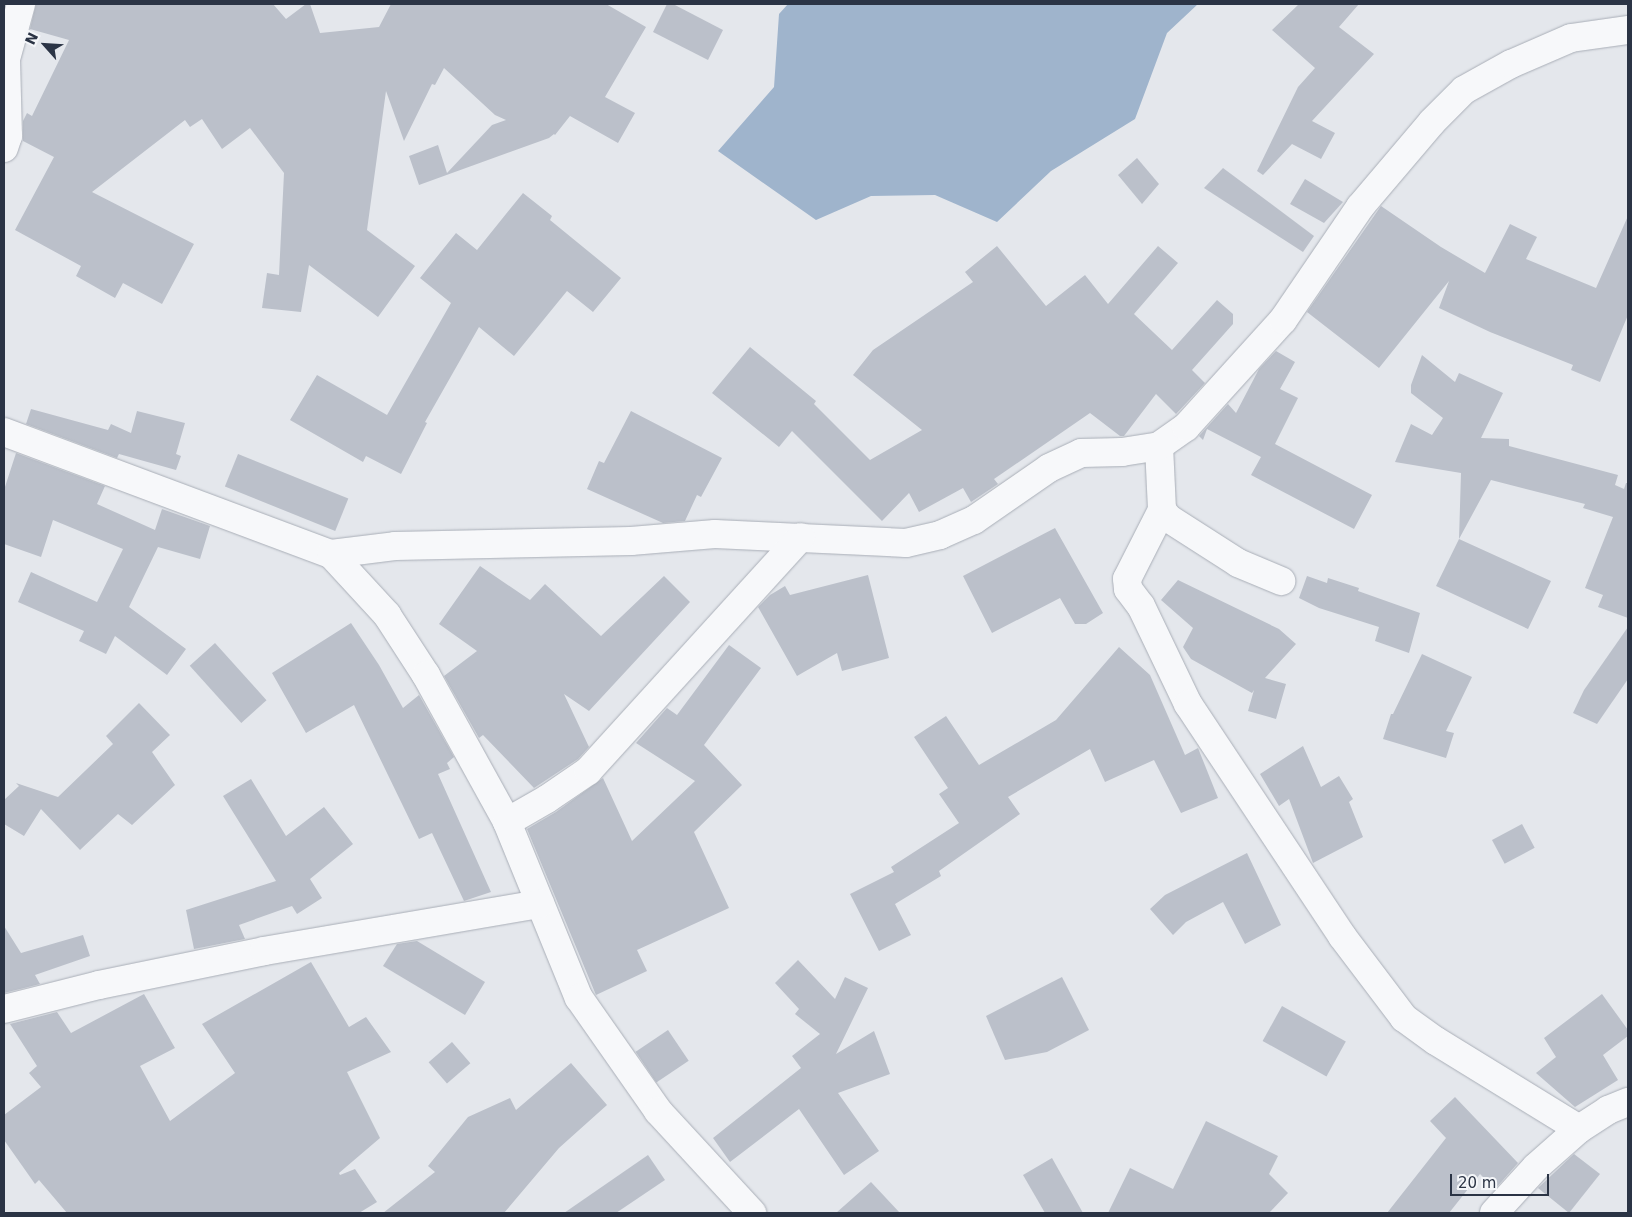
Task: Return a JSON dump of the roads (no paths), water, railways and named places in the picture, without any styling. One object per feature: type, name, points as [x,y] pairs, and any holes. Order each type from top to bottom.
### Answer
[{"type":"street","points":[[4,148],[8,136],[6,59],[21,4]]},
{"type":"street","points":[[4,432],[332,554],[396,546],[631,541],[715,534],[906,542],[940,536],[974,520],[1049,468],[1081,453],[1122,452],[1159,446],[1186,427],[1284,320],[1360,207],[1426,129],[1464,90],[1511,64],[1571,38],[1628,30]]},
{"type":"street","points":[[1159,446],[1162,510],[1127,579],[1128,589],[1141,606],[1188,704],[1342,936],[1404,1018],[1436,1041],[1579,1129]]},
{"type":"street","points":[[1162,510],[1168,518],[1238,563],[1281,581]]},
{"type":"street","points":[[507,822],[547,799],[588,771],[802,537]]},
{"type":"street","points":[[332,554],[387,615],[426,675],[507,822],[579,998],[658,1111],[752,1213]]},
{"type":"street","points":[[4,1009],[99,985],[264,952],[540,904]]},
{"type":"street","points":[[1494,1213],[1536,1167],[1579,1129],[1608,1110],[1628,1102]]},
{"type":"water","points":[[788,4],[1198,4],[1167,33],[1135,119],[1051,171],[997,222],[935,195],[871,196],[816,220],[718,151],[774,87],[779,14]]}]
